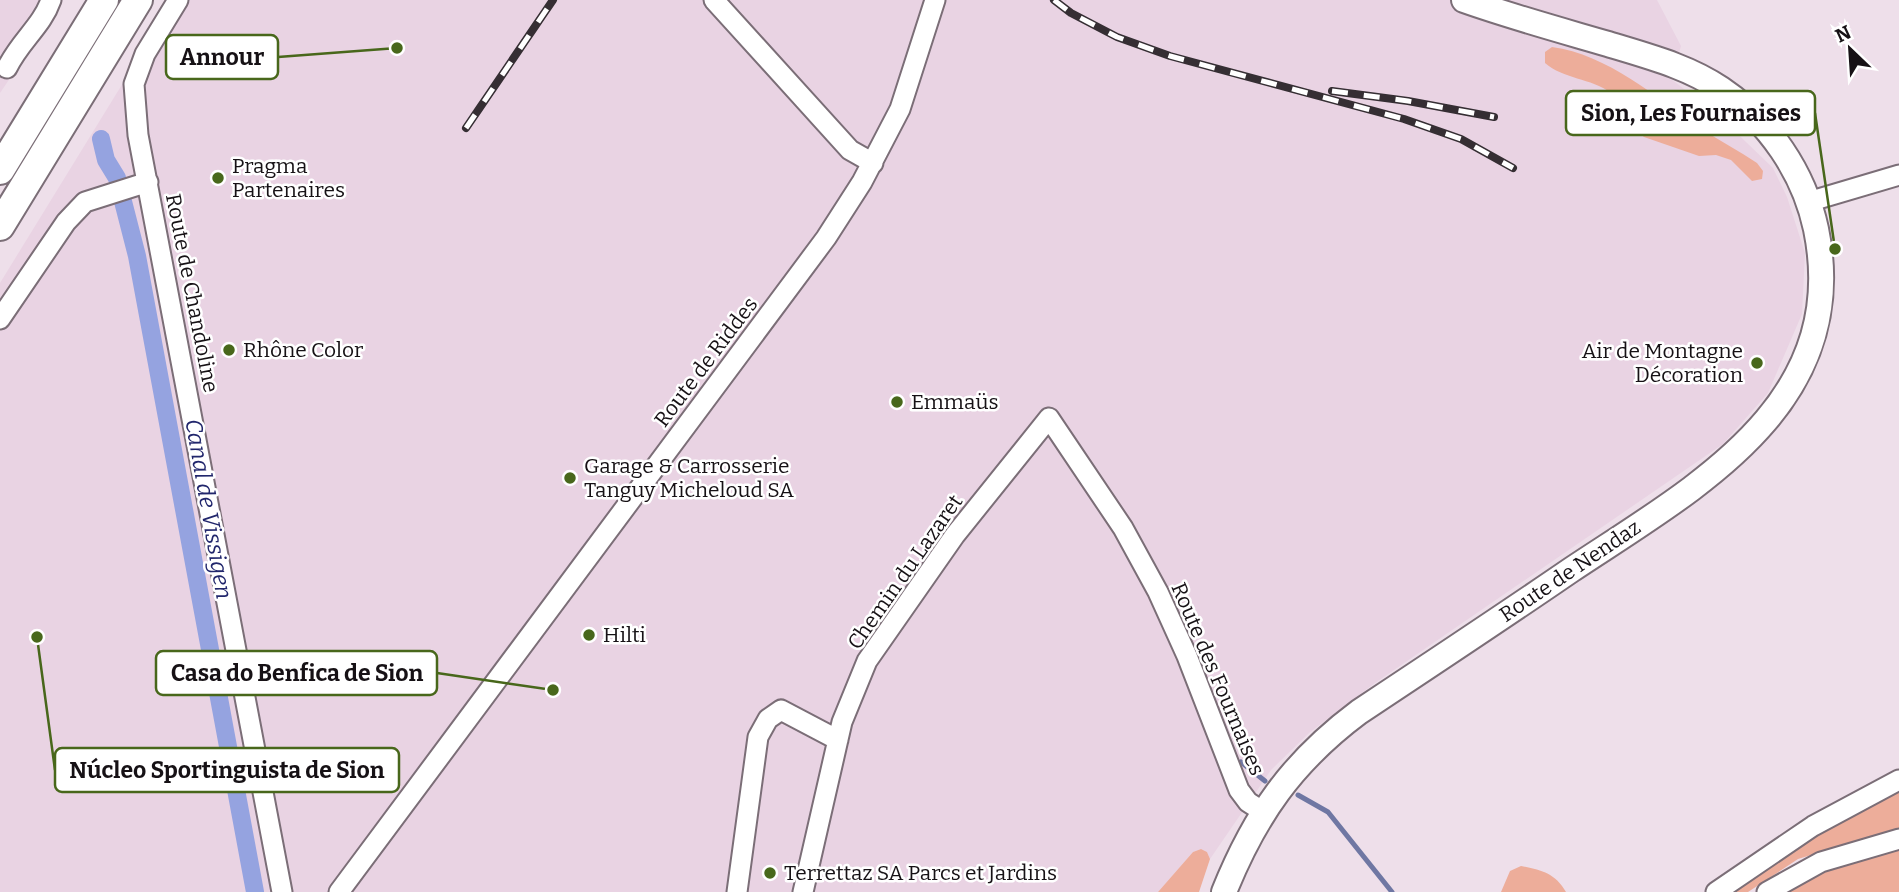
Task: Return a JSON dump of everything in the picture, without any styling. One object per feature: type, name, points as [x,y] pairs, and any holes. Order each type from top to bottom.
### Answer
[{"type":"highway","points":[[0,170],[104,0]]},
{"type":"highway","points":[[0,226],[138,0]]},
{"type":"main road","name":"Route de Nendaz","points":[[1224,892],[1255,807],[1294,769],[1336,729],[1676,500],[1730,460],[1784,397],[1809,350],[1817,322],[1822,270],[1808,202],[1790,163],[1768,130],[1746,108],[1715,85],[1661,61],[1464,0]]},
{"type":"street","points":[[7,68],[21,42],[39,24],[51,0]]},
{"type":"street","name":"Route de Chandoline","points":[[178,0],[145,54],[134,84],[140,184],[282,892]]},
{"type":"street","points":[[714,0],[850,150],[873,163]]},
{"type":"street","name":"Route de Riddes","points":[[339,892],[826,239],[873,163],[900,110],[935,0]]},
{"type":"street","points":[[1808,202],[1899,175]]},
{"type":"street","points":[[0,320],[66,222],[85,202],[140,184]]},
{"type":"street","name":"Route des Fournaises","points":[[1049,418],[1123,528],[1158,592],[1187,656],[1239,790],[1255,807]]},
{"type":"street","name":"Chemin du Lazaret","points":[[803,892],[838,740],[867,661],[906,601],[1049,418]]},
{"type":"street","points":[[737,892],[758,737],[768,719],[781,710],[838,740]]},
{"type":"street","points":[[1716,892],[1812,826],[1899,780]]},
{"type":"street","points":[[1767,892],[1821,862],[1899,839]]},
{"type":"shaded area","points":[[0,0],[63,0],[0,93]]},
{"type":"shaded area","points":[[174,0],[1657,0],[1681,46],[1671,79],[1719,116],[1773,168],[1787,197],[1805,253],[1802,314],[1768,393],[1723,444],[1375,683],[1309,733],[1271,770],[1210,859],[1207,852],[1201,849],[1193,852],[1158,892],[0,892],[0,283]]},
{"type":"shaded area","points":[[1552,47],[1592,58],[1631,79],[1702,129],[1757,163],[1763,171],[1762,179],[1752,181],[1731,160],[1716,155],[1699,156],[1644,137],[1611,93],[1545,63],[1545,52]]},
{"type":"shaded area","points":[[1899,788],[1899,828],[1798,859],[1748,892],[1730,892],[1801,841]]},
{"type":"shaded area","points":[[1899,845],[1899,892],[1779,892],[1835,863]]},
{"type":"shaded area","points":[[1201,849],[1207,852],[1210,859],[1199,892],[1158,892],[1193,852]]},
{"type":"shaded area","points":[[1521,866],[1547,873],[1557,880],[1566,892],[1501,892],[1510,871]]},
{"type":"waterway","name":"Canal de Vissigen","points":[[101,139],[106,160],[117,178],[137,256],[255,892]]},
{"type":"waterway","points":[[1241,762],[1265,781]]},
{"type":"waterway","points":[[1298,795],[1328,812],[1392,892]]},
{"type":"railway","points":[[466,128],[553,0]]},
{"type":"railway","points":[[1054,0],[1071,13],[1117,37],[1170,56],[1404,119],[1461,139],[1513,168]]},
{"type":"railway","points":[[1332,91],[1408,101],[1494,117]]},
{"type":"place","name":"Annour","points":[[397,48]]},
{"type":"place","name":"Pragma Partenaires","points":[[218,178]]},
{"type":"place","name":"Sion, Les Fournaises","points":[[1835,249]]},
{"type":"place","name":"Rhône Color","points":[[229,350]]},
{"type":"place","name":"Air de Montagne Décoration","points":[[1757,363]]},
{"type":"place","name":"Emmaüs","points":[[897,402]]},
{"type":"place","name":"Garage & Carrosserie Tanguy Micheloud SA","points":[[570,478]]},
{"type":"place","name":"Hilti","points":[[589,635]]},
{"type":"place","name":"Núcleo Sportinguista de Sion","points":[[37,637]]},
{"type":"place","name":"Casa do Benfica de Sion","points":[[553,690]]},
{"type":"place","name":"Terrettaz SA Parcs et Jardins","points":[[770,873]]}]
